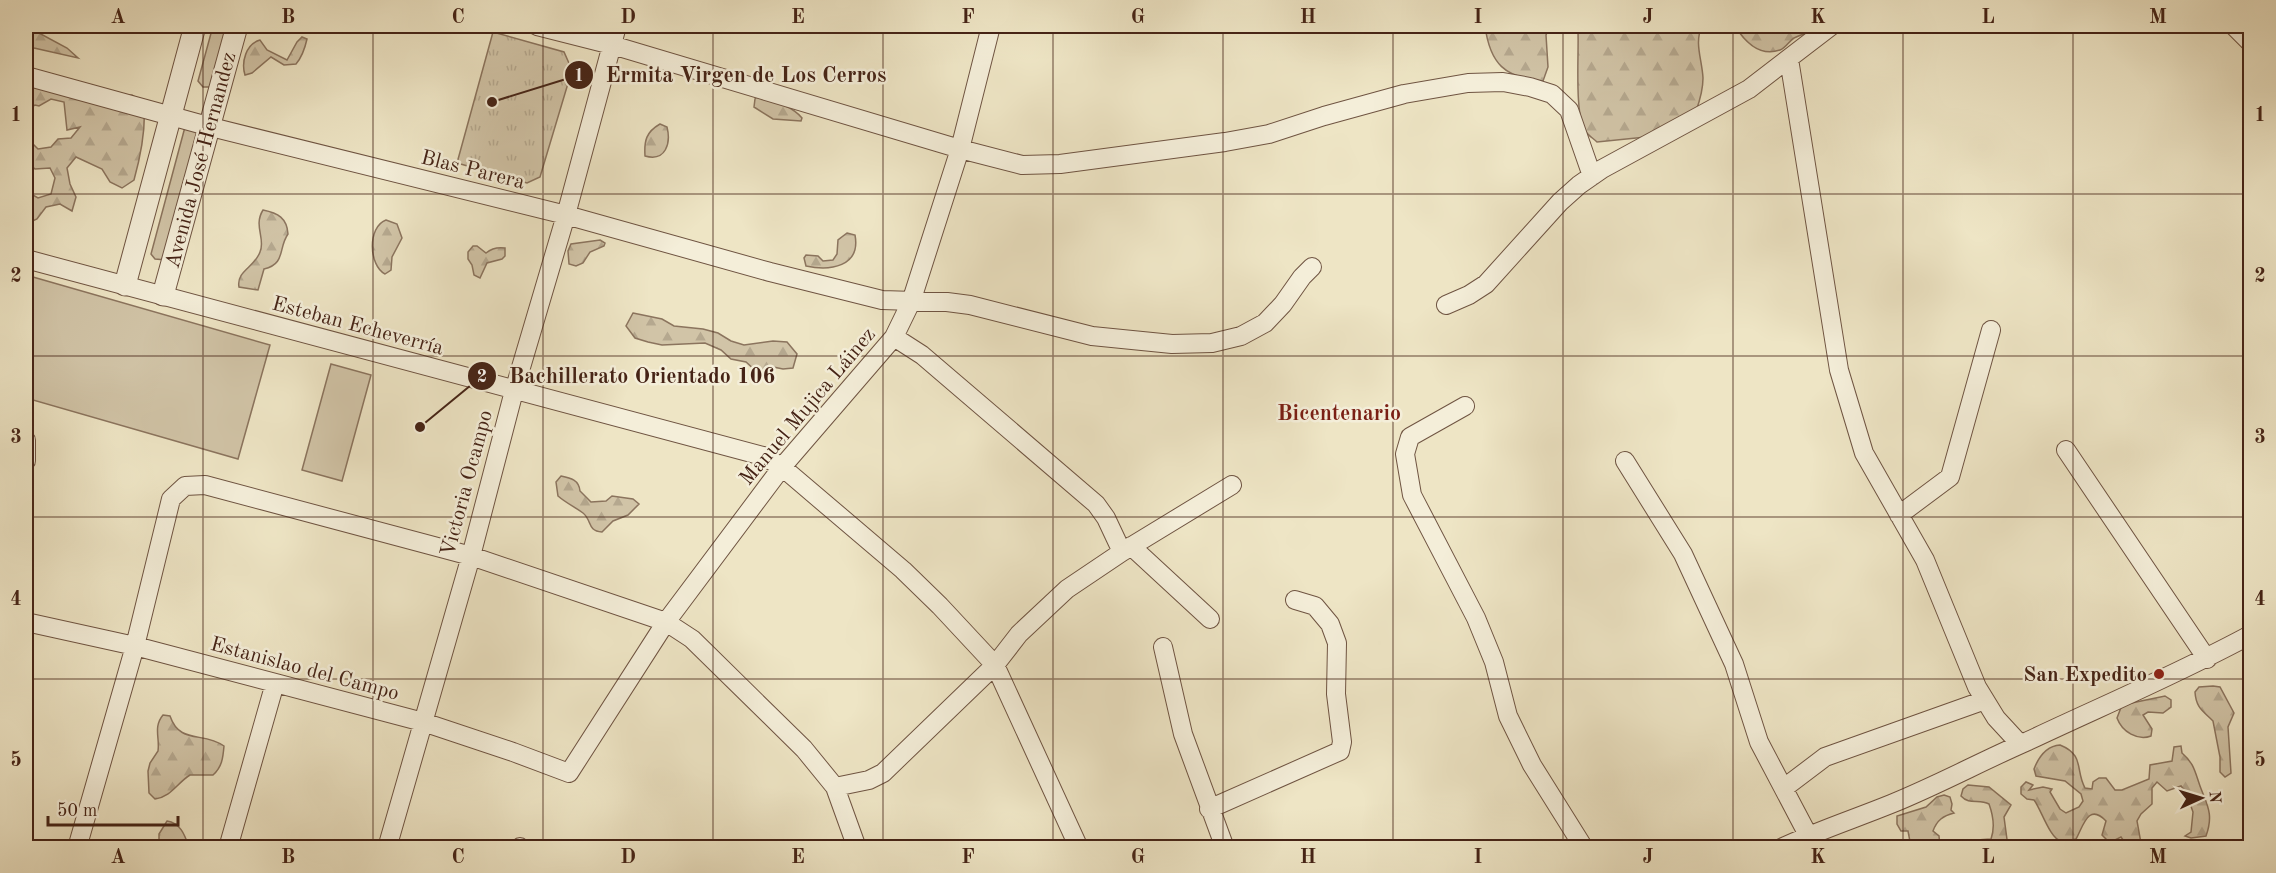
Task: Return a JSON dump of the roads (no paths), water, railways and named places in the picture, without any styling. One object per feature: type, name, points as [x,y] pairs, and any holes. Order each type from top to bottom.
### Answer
[{"type":"street","name":"Avenida José Hernandez","points":[[125,285],[195,26]]},
{"type":"street","name":"Avenida José Hernandez","points":[[163,295],[237,26]]},
{"type":"street","points":[[537,26],[612,45],[960,149],[1022,165],[1060,164],[1225,142],[1269,134],[1404,94],[1468,83],[1503,82],[1552,94],[1569,110],[1593,176]]},
{"type":"street","name":"Victoria Ocampo","points":[[387,848],[471,556],[514,391],[566,215],[617,26]]},
{"type":"street","name":"Manuel Mujica Láinez","points":[[569,773],[666,622],[782,468],[894,337],[911,302],[960,149],[991,26]]},
{"type":"street","points":[[1446,305],[1469,295],[1486,284],[1560,202],[1593,176],[1749,89],[1831,26]]},
{"type":"street","points":[[2236,26],[2250,40]]},
{"type":"street","points":[[1788,59],[1839,370],[1864,453],[1925,560],[1977,687],[1996,718],[2020,744]]},
{"type":"street","name":"Blas Parera","points":[[26,76],[172,117],[566,215],[770,272],[882,300],[970,305],[1092,336],[1172,344],[1212,343],[1241,336],[1265,323],[1283,304],[1302,276],[1312,267]]},
{"type":"street","name":"Esteban Echeverría","points":[[26,259],[763,456],[782,468],[903,570],[995,665],[1079,848]]},
{"type":"street","points":[[1899,515],[1950,477],[1991,330]]},
{"type":"street","points":[[894,337],[922,355],[1096,504],[1127,549],[1210,619]]},
{"type":"street","points":[[1465,406],[1410,437],[1406,454],[1412,495],[1476,618],[1494,662],[1508,716],[1522,745],[1584,848]]},
{"type":"street","points":[[26,440],[26,460]]},
{"type":"street","points":[[2066,450],[2207,659]]},
{"type":"street","points":[[1625,461],[1683,554],[1734,664],[1759,742],[1808,835]]},
{"type":"street","points":[[77,848],[135,646],[171,499],[185,486],[205,485],[471,556],[666,622],[692,639],[804,749],[835,787],[857,848]]},
{"type":"street","points":[[835,787],[869,780],[883,773],[995,665],[1019,634],[1067,589],[1127,549],[1232,485]]},
{"type":"street","points":[[1209,809],[1340,751],[1342,742],[1336,694],[1337,643],[1330,624],[1315,606],[1295,600]]},
{"type":"street","name":"Estanislao del Campo","points":[[26,622],[135,646],[423,722],[569,773]]},
{"type":"street","points":[[1780,848],[1948,780],[2020,744],[2207,659],[2250,635]]},
{"type":"street","points":[[1163,647],[1183,734],[1225,848]]},
{"type":"street","points":[[228,848],[275,683]]},
{"type":"street","points":[[1784,788],[1825,757],[1985,700]]},
{"type":"waterway","points":[[1764,26],[1767,29],[1769,26]]},
{"type":"place","name":"Ermita Virgen de Los Cerros","points":[[492,102]]},
{"type":"place","name":"Bachillerato Orientado 106","points":[[420,427]]},
{"type":"place","name":"San Expedito","points":[[2159,674]]},
{"type":"district","name":"Bicentenario","points":[[1339,412]]}]
